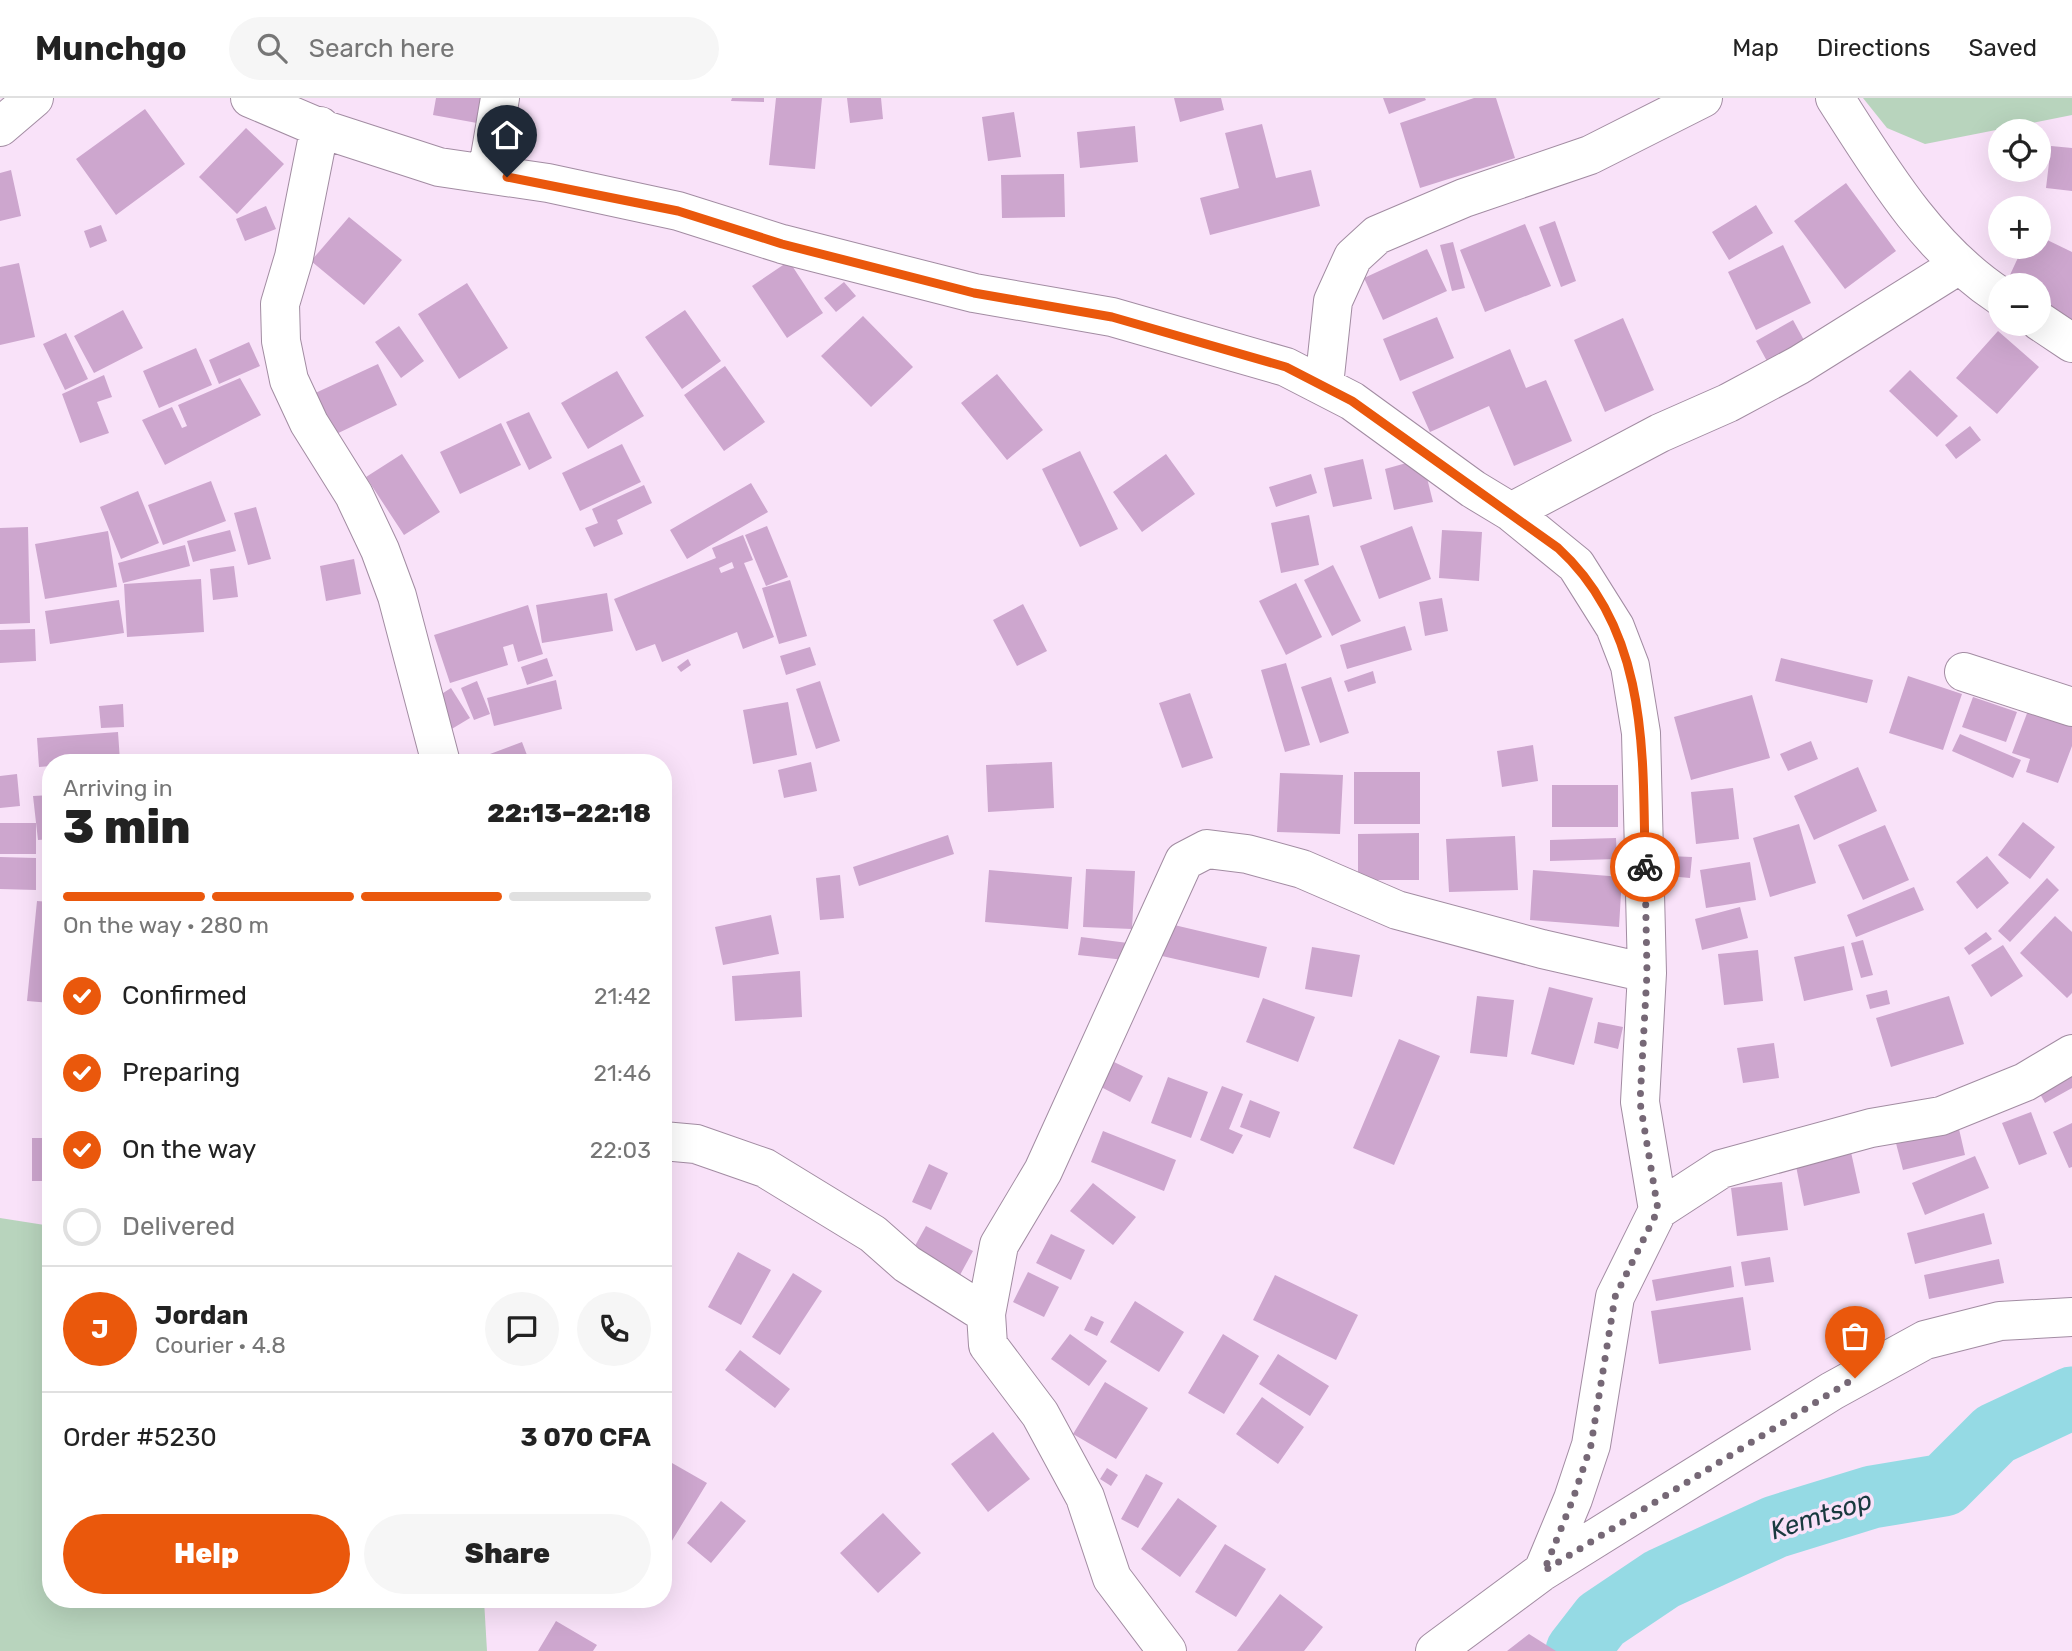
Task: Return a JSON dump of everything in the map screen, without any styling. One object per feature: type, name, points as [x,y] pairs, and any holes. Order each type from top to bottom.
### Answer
[{"type":"street","points":[[0,127],[34,98]]},
{"type":"street","points":[[250,98],[325,130],[439,167],[548,183],[678,211],[782,244],[974,293],[1112,317],[1286,367],[1324,385],[1511,512],[1576,565],[1615,627],[1630,666],[1641,733],[1647,973],[1640,1102],[1658,1210]]},
{"type":"street","points":[[487,174],[500,98]]},
{"type":"street","points":[[1324,385],[1333,302],[1353,257],[1377,235],[1464,198],[1590,155],[1703,98]]},
{"type":"street","points":[[1835,98],[1893,187],[1958,265],[1988,287]]},
{"type":"street","points":[[320,126],[295,257],[280,304],[281,341],[289,380],[309,423],[354,495],[380,550],[397,596],[439,754]]},
{"type":"street","points":[[1511,512],[1660,433],[1728,403],[1799,365],[1958,265]]},
{"type":"street","points":[[2051,329],[2072,343]]},
{"type":"street","points":[[1964,672],[2072,707]]},
{"type":"street","points":[[1167,1651],[1112,1578],[1085,1497],[1040,1414],[988,1345],[986,1314],[999,1245],[1043,1171],[1184,861],[1207,849],[1247,854],[1301,869],[1396,910],[1542,949],[1647,973]]},
{"type":"street","points":[[1544,1571],[1591,1445],[1615,1297],[1658,1210],[1721,1169],[1871,1128],[1941,1116],[2025,1082],[2072,1054]]},
{"type":"street","points":[[672,1142],[696,1144],[765,1168],[873,1234],[907,1264],[986,1314]]},
{"type":"street","points":[[1435,1651],[1544,1571],[1832,1391],[1925,1340],[2000,1321],[2072,1317]]},
{"type":"green space","points":[[1863,98],[2072,98],[2072,115],[2051,119],[1988,119],[1988,132],[1925,144],[1887,128]]},
{"type":"green space","points":[[0,1218],[42,1225],[42,1608],[484,1608],[487,1651],[0,1651]]},
{"type":"building","points":[[436,98],[481,98],[477,123],[433,115]]},
{"type":"building","points":[[732,98],[764,98],[764,102],[731,101]]},
{"type":"building","points":[[776,98],[822,98],[815,169],[769,165]]},
{"type":"building","points":[[847,98],[881,98],[883,119],[850,123]]},
{"type":"building","points":[[1174,98],[1221,98],[1224,110],[1180,122]]},
{"type":"building","points":[[1383,98],[1425,98],[1426,100],[1389,114]]},
{"type":"building","points":[[1474,98],[1496,98],[1515,158],[1420,188],[1400,123]]},
{"type":"building","points":[[145,109],[185,164],[116,215],[76,159]]},
{"type":"building","points":[[1014,112],[1021,157],[988,161],[982,117]]},
{"type":"building","points":[[1262,124],[1276,178],[1311,170],[1320,206],[1210,235],[1200,198],[1239,188],[1225,133]]},
{"type":"building","points":[[1135,126],[1138,162],[1080,168],[1077,132]]},
{"type":"building","points":[[246,128],[284,164],[237,214],[199,177]]},
{"type":"building","points":[[2051,146],[2072,148],[2072,191],[2046,188],[2047,182],[2051,182]]},
{"type":"building","points":[[11,170],[21,216],[0,221],[0,173]]},
{"type":"building","points":[[1064,174],[1065,217],[1002,218],[1001,175]]},
{"type":"building","points":[[1846,183],[1896,251],[1845,289],[1794,221]]},
{"type":"building","points":[[1756,205],[1773,233],[1729,260],[1712,232]]},
{"type":"building","points":[[266,206],[276,229],[245,241],[236,219]]},
{"type":"building","points":[[349,217],[402,260],[364,305],[311,261]]},
{"type":"building","points":[[1555,221],[1576,281],[1561,287],[1539,227]]},
{"type":"building","points":[[1525,224],[1551,286],[1485,312],[1460,250]]},
{"type":"building","points":[[101,225],[107,241],[90,248],[84,231]]},
{"type":"building","points":[[1453,242],[1465,288],[1452,291],[1440,245]]},
{"type":"building","points":[[2051,242],[2072,252],[2072,326],[2051,316],[2051,273],[2011,273],[2017,259],[2051,259]]},
{"type":"building","points":[[1783,245],[1811,303],[1756,330],[1728,272]]},
{"type":"building","points":[[1427,249],[1447,291],[1383,320],[1364,278]]},
{"type":"building","points":[[789,261],[823,313],[787,338],[752,286]]},
{"type":"building","points":[[19,263],[35,337],[0,345],[0,267]]},
{"type":"building","points":[[844,282],[856,296],[836,312],[824,298]]},
{"type":"building","points":[[467,283],[508,348],[459,379],[418,314]]},
{"type":"building","points":[[123,310],[143,348],[94,373],[74,336]]},
{"type":"building","points":[[685,310],[721,361],[682,389],[645,337]]},
{"type":"building","points":[[863,316],[913,367],[871,407],[821,356]]},
{"type":"building","points":[[1437,317],[1454,358],[1400,381],[1383,339]]},
{"type":"building","points":[[1623,318],[1654,390],[1605,412],[1574,340]]},
{"type":"building","points":[[1793,320],[1805,342],[1768,363],[1756,341]]},
{"type":"building","points":[[399,326],[424,361],[401,378],[375,342]]},
{"type":"building","points":[[66,333],[88,379],[65,390],[43,344]]},
{"type":"building","points":[[1994,336],[2004,336],[2039,367],[1997,414],[1956,378]]},
{"type":"building","points":[[249,342],[260,366],[219,384],[209,360]]},
{"type":"building","points":[[196,348],[212,385],[159,408],[143,371]]},
{"type":"building","points":[[1510,349],[1526,388],[1546,380],[1572,441],[1514,466],[1489,406],[1430,432],[1412,392]]},
{"type":"building","points":[[378,364],[397,405],[330,437],[311,395]]},
{"type":"building","points":[[725,366],[765,422],[724,451],[684,395]]},
{"type":"building","points":[[1910,370],[1958,416],[1937,437],[1889,391]]},
{"type":"building","points":[[617,371],[644,416],[588,449],[561,403]]},
{"type":"building","points":[[997,374],[1043,430],[1007,460],[961,403]]},
{"type":"building","points":[[104,375],[112,397],[97,402],[109,433],[80,443],[62,394]]},
{"type":"building","points":[[240,378],[261,415],[165,465],[142,420],[172,407],[182,428],[187,426],[178,405]]},
{"type":"building","points":[[529,412],[552,458],[529,470],[506,422]]},
{"type":"building","points":[[501,423],[521,465],[460,494],[440,452]]},
{"type":"building","points":[[1970,426],[1981,440],[1956,459],[1945,445]]},
{"type":"building","points":[[622,444],[641,482],[580,511],[562,473]]},
{"type":"building","points":[[1080,451],[1118,529],[1080,547],[1042,469]]},
{"type":"building","points":[[402,454],[440,512],[404,535],[366,477]]},
{"type":"building","points":[[1166,454],[1195,494],[1142,532],[1113,492]]},
{"type":"building","points":[[1363,459],[1372,499],[1333,507],[1324,468]]},
{"type":"building","points":[[1410,462],[1426,474],[1433,502],[1394,510],[1385,469]]},
{"type":"building","points":[[1311,474],[1317,493],[1276,507],[1269,487]]},
{"type":"building","points":[[211,481],[226,521],[163,545],[148,505]]},
{"type":"building","points":[[751,483],[768,512],[687,559],[670,530]]},
{"type":"building","points":[[644,485],[652,503],[617,520],[623,534],[594,547],[585,528],[598,523],[592,509]]},
{"type":"building","points":[[138,491],[159,543],[121,559],[100,507]]},
{"type":"building","points":[[256,507],[271,559],[248,565],[234,513]]},
{"type":"building","points":[[1309,515],[1319,565],[1281,573],[1271,523]]},
{"type":"building","points":[[767,526],[788,577],[766,586],[745,535]]},
{"type":"building","points":[[1412,526],[1431,579],[1379,599],[1360,546]]},
{"type":"building","points":[[28,527],[30,623],[0,624],[0,528]]},
{"type":"building","points":[[230,530],[236,551],[193,562],[187,541]]},
{"type":"building","points":[[1442,530],[1482,532],[1479,581],[1439,578]]},
{"type":"building","points":[[108,531],[117,587],[45,599],[35,544]]},
{"type":"building","points":[[743,535],[753,560],[744,563],[774,637],[743,649],[737,632],[662,662],[655,644],[636,651],[614,599],[716,558],[712,548]],"holes":[[[732,562],[734,568],[721,573],[719,568]]]},
{"type":"building","points":[[185,545],[190,566],[123,583],[118,563]]},
{"type":"building","points":[[354,559],[361,594],[326,601],[320,566]]},
{"type":"building","points":[[1333,565],[1361,621],[1332,636],[1304,580]]},
{"type":"building","points":[[234,566],[238,597],[213,600],[210,569]]},
{"type":"building","points":[[201,579],[204,632],[127,637],[124,584]]},
{"type":"building","points":[[790,580],[807,636],[779,644],[762,588]]},
{"type":"building","points":[[1296,583],[1322,637],[1286,655],[1259,601]]},
{"type":"building","points":[[607,593],[613,631],[542,643],[536,605]]},
{"type":"building","points":[[1442,598],[1448,631],[1425,636],[1419,602]]},
{"type":"building","points":[[119,600],[124,633],[50,644],[45,611]]},
{"type":"building","points":[[1023,604],[1047,651],[1017,666],[993,620]]},
{"type":"building","points":[[528,605],[543,654],[518,662],[513,644],[503,647],[508,665],[450,683],[434,635]]},
{"type":"building","points":[[1405,626],[1412,650],[1347,669],[1340,645]]},
{"type":"building","points":[[35,629],[36,661],[0,663],[0,630]]},
{"type":"building","points":[[810,647],[816,665],[786,675],[780,656]]},
{"type":"building","points":[[547,658],[553,676],[527,685],[521,667]]},
{"type":"building","points":[[1781,658],[1873,680],[1867,703],[1775,681]]},
{"type":"building","points":[[688,659],[691,665],[681,672],[677,667]]},
{"type":"building","points":[[1286,663],[1310,745],[1285,752],[1261,670]]},
{"type":"building","points":[[1373,671],[1376,683],[1348,692],[1344,681]]},
{"type":"building","points":[[1908,676],[1962,694],[1943,750],[1889,733]]},
{"type":"building","points":[[1331,677],[1349,733],[1320,743],[1301,687]]},
{"type":"building","points":[[556,680],[562,709],[494,726],[487,698]]},
{"type":"building","points":[[477,681],[490,714],[474,720],[461,688]]},
{"type":"building","points":[[820,681],[840,741],[816,749],[796,689]]},
{"type":"building","points":[[451,688],[470,718],[440,736],[421,707]]},
{"type":"building","points":[[1190,693],[1213,758],[1182,768],[1159,703]]},
{"type":"building","points":[[1752,695],[1770,758],[1691,780],[1674,717]]},
{"type":"building","points":[[1973,697],[2017,712],[2006,742],[1962,727]]},
{"type":"building","points":[[788,702],[797,755],[753,764],[743,710]]},
{"type":"building","points":[[123,704],[124,727],[101,728],[99,706]]},
{"type":"building","points":[[2029,708],[2072,723],[2072,746],[2058,783],[2026,772],[2030,759],[2012,753]]},
{"type":"building","points":[[118,732],[120,754],[42,754],[42,767],[39,767],[37,738]]},
{"type":"building","points":[[1960,734],[2021,760],[2013,778],[1952,751]]},
{"type":"building","points":[[1811,741],[1818,759],[1788,771],[1780,754]]},
{"type":"building","points":[[522,742],[527,754],[490,754]]},
{"type":"building","points":[[1533,745],[1538,781],[1502,787],[1497,751]]},
{"type":"building","points":[[811,762],[817,791],[784,798],[778,770]]},
{"type":"building","points":[[1052,762],[1054,808],[988,812],[986,765]]},
{"type":"building","points":[[1858,767],[1877,811],[1814,840],[1794,796]]},
{"type":"building","points":[[1354,772],[1420,772],[1420,824],[1354,824]]},
{"type":"building","points":[[1280,773],[1343,775],[1340,834],[1277,832]]},
{"type":"building","points":[[17,774],[20,806],[0,808],[0,776]]},
{"type":"building","points":[[1552,785],[1618,785],[1618,827],[1552,827]]},
{"type":"building","points":[[1733,788],[1739,839],[1696,844],[1691,792]]},
{"type":"building","points":[[33,796],[42,796],[42,840],[38,840]]},
{"type":"building","points":[[2023,822],[2055,847],[2030,879],[1998,855]]},
{"type":"building","points":[[0,823],[36,823],[36,854],[0,854]]},
{"type":"building","points":[[1799,824],[1816,883],[1770,897],[1753,838]]},
{"type":"building","points":[[1885,825],[1909,880],[1863,900],[1838,845]]},
{"type":"building","points":[[1419,833],[1419,880],[1358,880],[1358,834]]},
{"type":"building","points":[[948,835],[954,854],[859,886],[853,867]]},
{"type":"building","points":[[1515,836],[1518,890],[1449,892],[1446,839]]},
{"type":"building","points":[[1616,838],[1617,859],[1550,861],[1550,840]]},
{"type":"building","points":[[1669,856],[1692,857],[1690,878],[1668,876]]},
{"type":"building","points":[[1987,856],[2009,883],[1977,909],[1956,882]]},
{"type":"building","points":[[0,857],[36,858],[36,890],[0,889]]},
{"type":"building","points":[[1750,862],[1756,900],[1706,908],[1700,870]]},
{"type":"building","points":[[1086,869],[1135,871],[1132,929],[1083,927]]},
{"type":"building","points":[[989,870],[1072,877],[1068,929],[985,922]]},
{"type":"building","points":[[1533,870],[1622,877],[1619,927],[1530,920]]},
{"type":"building","points":[[840,875],[844,918],[820,920],[816,878]]},
{"type":"building","points":[[2047,878],[2059,890],[2010,942],[1998,931]]},
{"type":"building","points":[[1914,887],[1924,910],[1856,937],[1847,915]]},
{"type":"building","points":[[37,901],[42,901],[42,1002],[27,1001]]},
{"type":"building","points":[[1740,907],[1748,938],[1702,950],[1695,919]]},
{"type":"building","points":[[771,915],[779,954],[723,965],[715,927]]},
{"type":"building","points":[[2055,916],[2072,932],[2072,993],[2067,998],[2020,953]]},
{"type":"building","points":[[1170,924],[1267,947],[1259,978],[1162,956]]},
{"type":"building","points":[[1986,932],[1992,939],[1969,955],[1964,948]]},
{"type":"building","points":[[1081,937],[1128,943],[1125,960],[1078,955]]},
{"type":"building","points":[[1863,940],[1873,975],[1861,978],[1851,943]]},
{"type":"building","points":[[2003,945],[2023,976],[1991,997],[1971,965]]},
{"type":"building","points":[[1844,946],[1853,990],[1804,1001],[1794,957]]},
{"type":"building","points":[[1312,947],[1360,955],[1352,997],[1305,989]]},
{"type":"building","points":[[1758,950],[1763,1001],[1724,1005],[1718,954]]},
{"type":"building","points":[[800,971],[802,1017],[735,1021],[732,976]]},
{"type":"building","points":[[1549,987],[1593,998],[1574,1065],[1531,1054]]},
{"type":"building","points":[[1887,990],[1890,1004],[1870,1009],[1866,995]]},
{"type":"building","points":[[1477,996],[1514,1000],[1507,1057],[1470,1053]]},
{"type":"building","points":[[1949,996],[1964,1044],[1891,1067],[1876,1018]]},
{"type":"building","points":[[1263,998],[1315,1017],[1298,1062],[1246,1042]]},
{"type":"building","points":[[1598,1022],[1623,1027],[1618,1049],[1594,1043]]},
{"type":"building","points":[[1399,1039],[1440,1056],[1394,1165],[1353,1148]]},
{"type":"building","points":[[1774,1043],[1779,1078],[1743,1083],[1737,1048]]},
{"type":"building","points":[[2072,1056],[2072,1088],[2045,1103],[2032,1079]]},
{"type":"building","points":[[1114,1062],[1143,1076],[1130,1102],[1101,1087]]},
{"type":"building","points":[[1168,1077],[1208,1092],[1191,1138],[1151,1123]]},
{"type":"building","points":[[1222,1086],[1243,1094],[1229,1129],[1243,1135],[1233,1154],[1200,1140]]},
{"type":"building","points":[[1250,1100],[1280,1112],[1270,1138],[1240,1127]]},
{"type":"building","points":[[2031,1112],[2047,1154],[2019,1165],[2002,1123]]},
{"type":"building","points":[[1956,1116],[1965,1155],[1903,1170],[1893,1132]]},
{"type":"building","points":[[2072,1123],[2072,1167],[2069,1168],[2053,1132]]},
{"type":"building","points":[[1103,1131],[1176,1160],[1164,1191],[1091,1162]]},
{"type":"building","points":[[32,1138],[42,1138],[42,1181],[32,1181]]},
{"type":"building","points":[[1849,1143],[1860,1193],[1804,1206],[1794,1156]]},
{"type":"building","points":[[1975,1156],[1989,1188],[1925,1215],[1912,1183]]},
{"type":"building","points":[[929,1164],[948,1173],[931,1210],[912,1202]]},
{"type":"building","points":[[1782,1182],[1788,1230],[1737,1236],[1731,1188]]},
{"type":"building","points":[[1093,1183],[1136,1217],[1113,1245],[1070,1211]]},
{"type":"building","points":[[1984,1213],[1992,1244],[1915,1264],[1907,1233]]},
{"type":"building","points":[[926,1226],[973,1251],[954,1286],[907,1260]]},
{"type":"building","points":[[1051,1234],[1085,1250],[1071,1280],[1036,1263]]},
{"type":"building","points":[[738,1252],[771,1270],[741,1325],[708,1307]]},
{"type":"building","points":[[1770,1257],[1774,1282],[1745,1286],[1741,1262]]},
{"type":"building","points":[[1999,1259],[2004,1283],[1929,1299],[1924,1275]]},
{"type":"building","points":[[1731,1266],[1734,1287],[1656,1301],[1652,1280]]},
{"type":"building","points":[[1028,1272],[1059,1287],[1044,1317],[1013,1302]]},
{"type":"building","points":[[793,1273],[822,1291],[780,1355],[752,1337]]},
{"type":"building","points":[[1275,1275],[1358,1315],[1336,1360],[1253,1320]]},
{"type":"building","points":[[1743,1297],[1751,1350],[1659,1364],[1651,1311]]},
{"type":"building","points":[[1135,1301],[1184,1332],[1159,1372],[1110,1342]]},
{"type":"building","points":[[1091,1316],[1104,1322],[1097,1336],[1084,1330]]},
{"type":"building","points":[[1070,1334],[1107,1361],[1089,1386],[1051,1359]]},
{"type":"building","points":[[1223,1334],[1259,1356],[1224,1414],[1188,1393]]},
{"type":"building","points":[[740,1350],[790,1389],[775,1408],[725,1370]]},
{"type":"building","points":[[1278,1354],[1329,1386],[1310,1416],[1259,1384]]},
{"type":"building","points":[[1105,1382],[1148,1408],[1116,1459],[1073,1434]]},
{"type":"building","points":[[1262,1397],[1304,1427],[1278,1464],[1236,1434]]},
{"type":"building","points":[[993,1432],[1030,1479],[988,1512],[951,1464]]},
{"type":"building","points":[[672,1463],[707,1483],[672,1541]]},
{"type":"building","points":[[1107,1468],[1118,1475],[1111,1486],[1100,1479]]},
{"type":"building","points":[[1146,1474],[1163,1483],[1138,1528],[1121,1519]]},
{"type":"building","points":[[1178,1498],[1217,1526],[1180,1577],[1141,1549]]},
{"type":"building","points":[[721,1501],[746,1521],[711,1563],[687,1543]]},
{"type":"building","points":[[883,1513],[921,1553],[878,1593],[840,1553]]},
{"type":"building","points":[[1225,1544],[1266,1569],[1236,1617],[1195,1592]]},
{"type":"building","points":[[1280,1594],[1323,1627],[1304,1651],[1237,1651]]},
{"type":"building","points":[[556,1621],[597,1645],[593,1651],[538,1651]]},
{"type":"building","points":[[1529,1634],[1556,1651],[1507,1651]]},
{"type":"waterway","name":"Kemtsop","points":[[1577,1651],[1601,1620],[1662,1579],[1775,1527],[1872,1497],[1944,1485],[1995,1434],[2072,1398]]},
{"type":"way so far","points":[[1645,867],[1647,973],[1640,1102],[1658,1210],[1615,1297],[1591,1445],[1544,1571],[1855,1378]]},
{"type":"route","points":[[507,177],[548,183],[678,211],[782,244],[974,293],[1112,317],[1286,367],[1352,401],[1558,548],[1576,565],[1597,595],[1623,646],[1637,697],[1641,733],[1645,867]]}]
